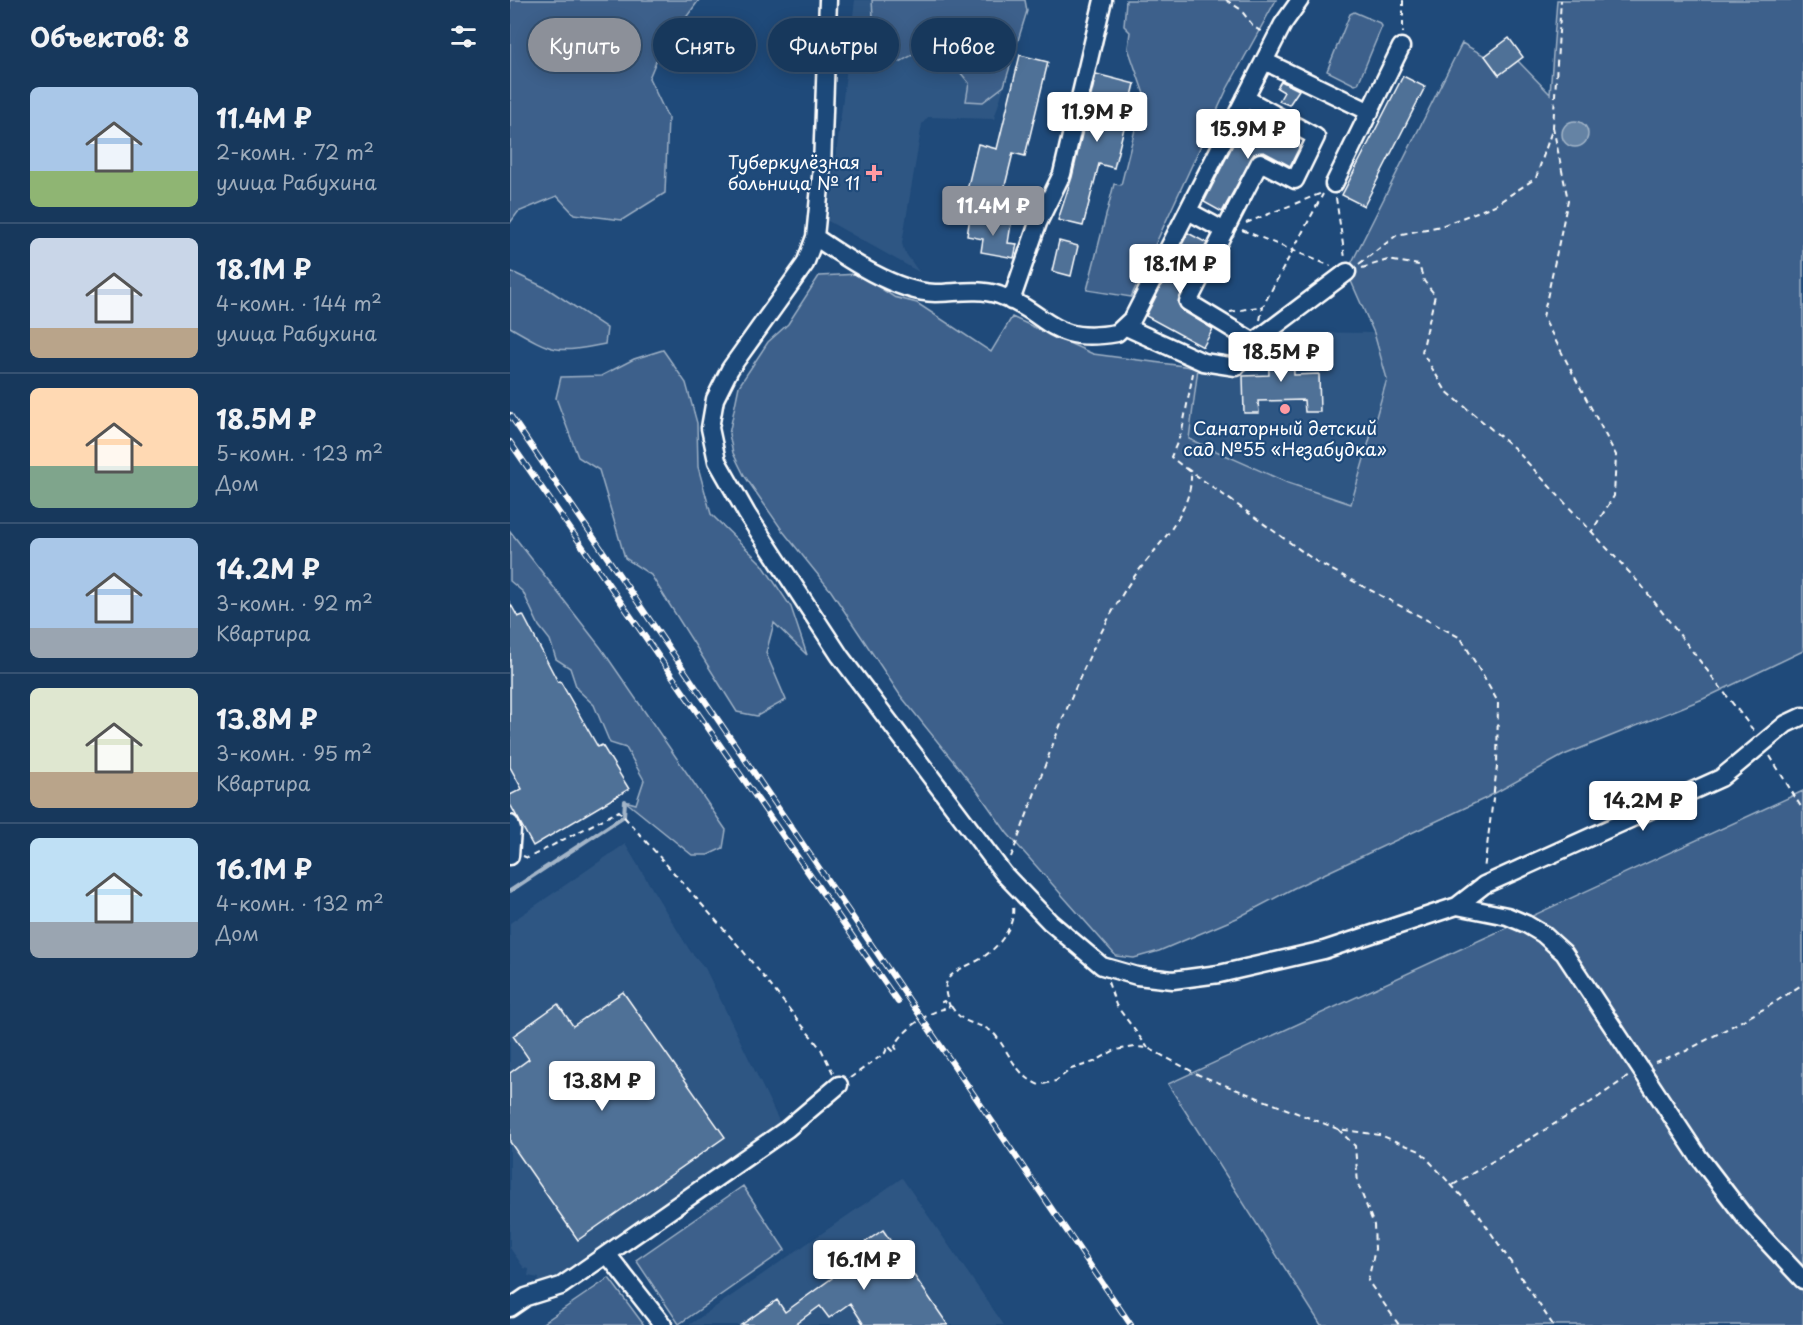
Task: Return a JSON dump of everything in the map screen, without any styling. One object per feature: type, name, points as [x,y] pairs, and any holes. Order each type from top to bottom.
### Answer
[{"type":"street","points":[[828,0],[822,167],[815,237],[805,264],[730,369],[715,399],[710,428],[717,462],[747,514],[840,656],[1004,874],[1050,922],[1102,966],[1137,976],[1173,980],[1219,974],[1324,950],[1457,906],[1484,885],[1721,778],[1786,724],[1803,716]]},
{"type":"street","points":[[1011,301],[1038,223],[1062,174],[1103,0]]},
{"type":"street","points":[[815,237],[898,286],[935,293],[976,291],[997,294],[1060,332],[1077,336],[1103,336],[1117,333],[1133,318],[1275,38],[1300,0]]},
{"type":"street","points":[[1329,188],[1370,112],[1401,47]]},
{"type":"street","points":[[1264,61],[1370,112]]},
{"type":"street","points":[[1245,98],[1316,136],[1295,180],[1260,162],[1229,227],[1188,302],[1254,342]]},
{"type":"street","points":[[1188,211],[1229,227]]},
{"type":"street","points":[[1126,327],[1198,360],[1236,367],[1254,342],[1347,273]]},
{"type":"street","points":[[510,824],[511,854]]},
{"type":"street","points":[[1457,906],[1508,916],[1543,934],[1569,961],[1698,1156],[1747,1220],[1803,1280]]},
{"type":"street","points":[[510,1308],[526,1297],[561,1286],[787,1129],[839,1085]]},
{"type":"street","points":[[607,1254],[663,1325]]},
{"type":"path","points":[[1226,0],[1240,9],[1254,27],[1275,38]]},
{"type":"path","points":[[1401,47],[1403,0]]},
{"type":"path","points":[[1347,273],[1397,235],[1441,226],[1495,205],[1536,178],[1553,127],[1561,0]]},
{"type":"path","points":[[1553,127],[1568,200],[1543,317],[1616,455],[1614,496],[1591,531]]},
{"type":"path","points":[[1329,188],[1347,273]]},
{"type":"path","points":[[1229,227],[1329,188]]},
{"type":"path","points":[[1254,342],[1263,306],[1329,188]]},
{"type":"path","points":[[1229,227],[1347,273],[1388,260],[1419,265],[1424,281],[1435,295],[1422,352],[1446,391],[1514,448],[1642,586],[1763,743],[1803,810]]},
{"type":"path","points":[[1210,315],[1263,306]]},
{"type":"path","points":[[1171,457],[1182,431],[1198,360]]},
{"type":"path","points":[[1004,874],[1069,701],[1125,590],[1184,509],[1191,489],[1191,474],[1171,457]]},
{"type":"path","points":[[1171,457],[1317,562],[1461,638],[1498,702],[1497,767],[1484,857],[1484,885]]},
{"type":"path","points":[[511,854],[528,858],[619,811],[715,919],[821,1048],[839,1085],[885,1053],[888,1046],[894,1052],[897,1050],[895,1047],[898,1039],[936,1010],[944,1009],[942,1002],[950,1006]]},
{"type":"path","points":[[1011,900],[1014,909],[1009,928],[1001,941],[977,961],[955,969],[948,978],[946,997],[950,1006],[964,1022],[988,1029],[996,1035],[1022,1074],[1039,1085],[1056,1081],[1071,1069],[1094,1062],[1115,1050],[1148,1048],[1199,1075],[1338,1129],[1380,1135],[1420,1151],[1479,1215],[1553,1325]]},
{"type":"path","points":[[1102,966],[1116,1005],[1148,1048]]},
{"type":"path","points":[[1452,1185],[1591,1102],[1641,1068],[1686,1051],[1769,1006],[1803,984]]},
{"type":"path","points":[[1338,1129],[1355,1146],[1358,1184],[1374,1225],[1375,1250],[1368,1281],[1399,1325]]},
{"type":"shaded area","points":[[510,0],[699,0],[686,18],[653,18],[653,68],[649,78],[668,118],[665,193],[622,220],[574,214],[557,196],[518,212],[510,223]]},
{"type":"shaded area","name":"Туберкулёзная больница № 11","points":[[855,0],[1025,0],[1027,11],[1016,47],[1016,18],[911,18],[911,72],[1008,72],[994,119],[928,117],[922,124],[902,243],[904,251],[919,272],[828,221],[846,72],[899,72],[899,18],[853,18]]},
{"type":"shaded area","points":[[872,0],[1025,0],[1027,11],[1016,47],[1016,18],[911,18],[911,56],[900,62],[899,18],[873,17]]},
{"type":"shaded area","points":[[1126,0],[1276,0],[1227,89],[1131,297],[1087,290],[1114,184],[1121,185],[1144,94],[1128,48],[1130,32],[1124,26]]},
{"type":"shaded area","points":[[1557,0],[1803,0],[1803,651],[1703,699],[1564,755],[1486,798],[1294,888],[1237,918],[1159,951],[1134,958],[1116,956],[1007,833],[978,792],[900,695],[831,591],[782,530],[744,475],[733,453],[729,434],[739,386],[768,342],[788,324],[819,276],[859,274],[894,297],[917,303],[991,352],[1012,317],[1093,354],[1198,368],[1189,439],[1288,483],[1351,504],[1387,379],[1374,333],[1347,272],[1462,43],[1485,56],[1499,75],[1518,61],[1550,94]]},
{"type":"shaded area","points":[[1354,12],[1382,26],[1358,84],[1355,85],[1327,71],[1350,14]]},
{"type":"shaded area","points":[[960,72],[1008,72],[1004,86],[983,102],[966,101],[969,83]]},
{"type":"shaded area","points":[[1575,121],[1584,125],[1588,134],[1584,143],[1575,147],[1566,143],[1562,134],[1566,125]]},
{"type":"shaded area","points":[[510,271],[548,289],[607,328],[605,344],[576,349],[555,349],[536,342],[510,327]]},
{"type":"shaded area","name":"Санаторный детский сад №55 «Незабудка»","points":[[1273,332],[1374,333],[1387,379],[1351,504],[1288,483],[1189,439],[1198,368],[1231,378],[1243,376],[1245,361]]},
{"type":"shaded area","points":[[663,350],[686,383],[697,423],[698,467],[711,514],[762,564],[791,607],[807,655],[774,623],[766,653],[786,700],[757,716],[737,712],[651,575],[625,558],[599,470],[578,457],[556,398],[561,377],[601,376],[634,359]]},
{"type":"shaded area","points":[[510,531],[601,648],[726,830],[723,848],[708,855],[692,855],[625,801],[636,804],[644,780],[626,748],[610,743],[594,705],[577,689],[570,668],[556,659],[550,640],[539,626],[523,592],[510,581]]},
{"type":"shaded area","points":[[1803,791],[1803,1325],[1321,1325],[1168,1084]]},
{"type":"shaded area","points":[[625,844],[690,951],[705,968],[782,1127],[559,1283],[547,1286],[538,1284],[539,1278],[528,1276],[529,1269],[524,1268],[510,1248],[510,923]]},
{"type":"shaded area","points":[[902,1178],[1004,1325],[689,1325]]},
{"type":"shaded area","points":[[743,1186],[785,1250],[679,1324],[636,1260]]},
{"type":"shaded area","points":[[609,1278],[644,1325],[540,1325]]},
{"type":"building","points":[[1509,38],[1523,57],[1499,75],[1485,56]]},
{"type":"building","points":[[1020,55],[1048,62],[1025,156],[1013,153],[1001,202],[966,194],[978,144],[997,149]]},
{"type":"building","points":[[1096,74],[1135,84],[1114,168],[1099,164],[1083,226],[1058,220],[1072,177]]},
{"type":"building","points":[[1403,76],[1425,87],[1364,206],[1342,195]]},
{"type":"building","points":[[1281,81],[1299,90],[1289,105],[1279,101],[1284,92],[1277,88]]},
{"type":"building","points":[[1246,119],[1300,146],[1290,166],[1264,152],[1254,154],[1222,212],[1204,202]]},
{"type":"building","points":[[970,217],[1011,224],[1008,243],[1017,244],[1014,258],[981,252],[983,239],[967,236]]},
{"type":"building","points":[[1188,233],[1207,243],[1178,303],[1183,311],[1213,329],[1203,347],[1146,316]]},
{"type":"building","points":[[1059,241],[1078,246],[1071,276],[1052,271]]},
{"type":"building","points":[[1268,346],[1293,346],[1294,375],[1319,374],[1320,412],[1305,412],[1304,400],[1258,401],[1259,413],[1244,413],[1243,376],[1269,375]]},
{"type":"building","points":[[510,603],[518,617],[523,615],[558,682],[560,681],[598,747],[602,745],[629,789],[533,846],[510,804],[510,795],[522,789],[510,767]]},
{"type":"building","points":[[623,992],[725,1137],[578,1240],[510,1142],[510,1073],[529,1059],[513,1036],[558,1004],[573,1026]]},
{"type":"building","points":[[883,1230],[948,1325],[864,1325],[850,1303],[829,1318],[820,1306],[794,1325],[741,1325],[777,1300],[785,1312],[832,1278],[826,1269]]},
{"type":"waterway","points":[[510,891],[624,816],[625,801]]},
{"type":"railway","points":[[510,415],[1131,1325]]},
{"type":"railway","points":[[510,442],[898,1002]]},
{"type":"place","name":"Туберкулёзная больница № 11","points":[[874,173]]},
{"type":"place","name":"Санаторный детский сад №55 «Незабудка»","points":[[1285,409]]}]
